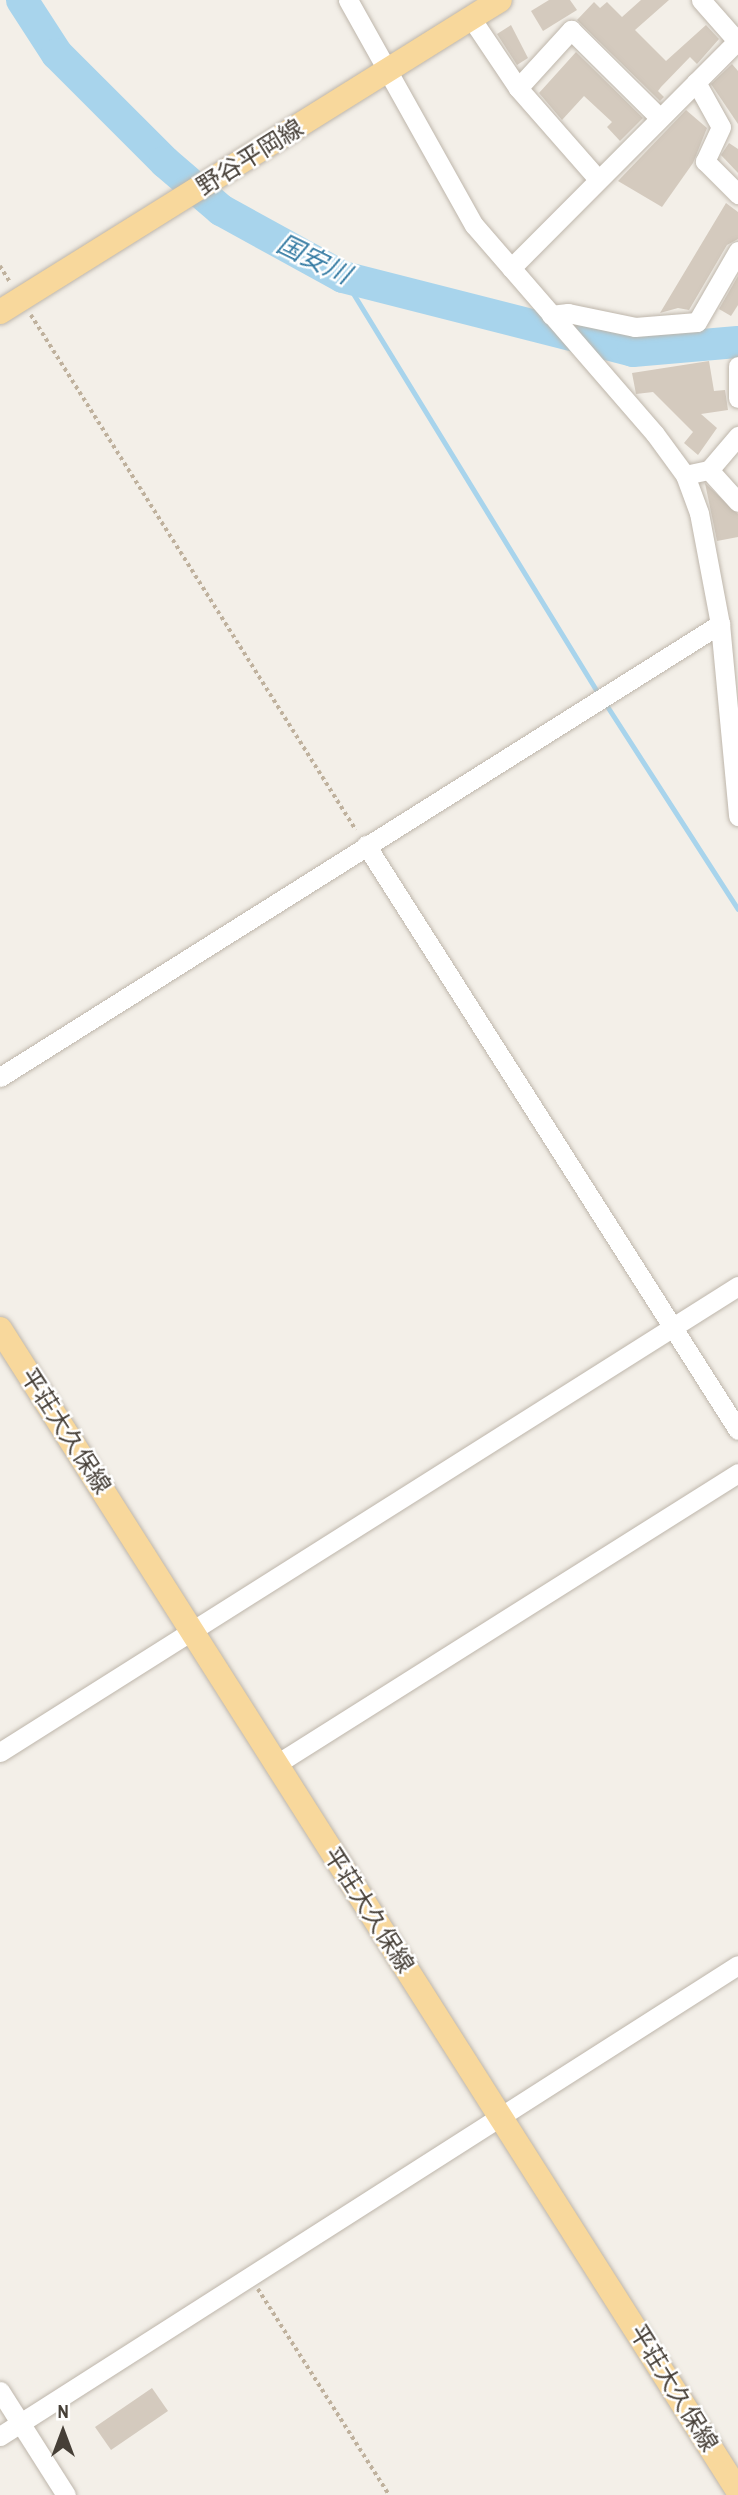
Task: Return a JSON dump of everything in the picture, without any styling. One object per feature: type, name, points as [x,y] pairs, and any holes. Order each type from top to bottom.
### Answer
[{"type":"main road","name":"野谷平岡線","points":[[10,306],[500,0]]},
{"type":"main road","name":"平荘大久保線","points":[[0,1329],[193,1629],[275,1765],[502,2114],[738,2491]]},
{"type":"street","points":[[348,0],[474,225],[655,434],[685,475],[699,513],[732,689],[738,816]]},
{"type":"street","points":[[511,268],[597,178],[738,41],[701,0]]},
{"type":"street","points":[[471,18],[518,88],[597,178]]},
{"type":"street","points":[[518,88],[571,30],[660,118]]},
{"type":"street","points":[[696,82],[721,127],[705,161],[738,194]]},
{"type":"street","points":[[551,315],[568,313],[635,327],[697,322],[738,251]]},
{"type":"street","points":[[738,366],[738,398]]},
{"type":"street","points":[[685,475],[709,470],[738,436]]},
{"type":"street","points":[[709,470],[738,502]]},
{"type":"street","points":[[0,1077],[720,624]]},
{"type":"street","points":[[366,845],[738,1430]]},
{"type":"street","points":[[0,1752],[738,1286]]},
{"type":"street","points":[[275,1765],[738,1473]]},
{"type":"street","points":[[0,2436],[738,1965]]},
{"type":"street","points":[[0,2391],[66,2495]]},
{"type":"path","points":[[10,306],[366,845]]},
{"type":"path","points":[[250,2276],[389,2495]]},
{"type":"building","points":[[549,0],[570,0],[577,10],[543,31],[531,11]]},
{"type":"building","points":[[641,0],[669,0],[635,30],[666,61],[706,25],[719,39],[697,64],[690,57],[661,87],[658,91],[664,97],[660,101],[577,20],[594,2],[600,8],[607,2],[622,17]]},
{"type":"building","points":[[511,25],[528,58],[517,65],[497,34]]},
{"type":"building","points":[[576,52],[643,118],[620,141],[607,127],[612,122],[584,96],[562,120],[539,93]]},
{"type":"building","points":[[732,64],[738,71],[738,124],[711,84]]},
{"type":"building","points":[[686,110],[707,128],[693,163],[662,207],[618,181]]},
{"type":"building","points":[[729,143],[738,149],[738,173],[721,155]]},
{"type":"building","points":[[726,203],[738,212],[738,239],[727,245],[689,310],[678,308],[660,313]]},
{"type":"building","points":[[738,276],[738,305],[731,316],[719,309]]},
{"type":"building","points":[[709,361],[714,391],[725,390],[728,410],[701,414],[717,428],[698,455],[684,443],[693,432],[653,392],[636,394],[632,373]]},
{"type":"building","points":[[705,483],[738,514],[738,537],[717,541]]},
{"type":"building","points":[[152,2388],[168,2411],[111,2450],[95,2427]]},
{"type":"waterway","name":"国安川","points":[[22,0],[57,54],[165,162],[221,210],[343,277],[633,351],[738,342]]},
{"type":"waterway","points":[[343,277],[599,695]]},
{"type":"waterway","points":[[605,703],[738,909]]}]
